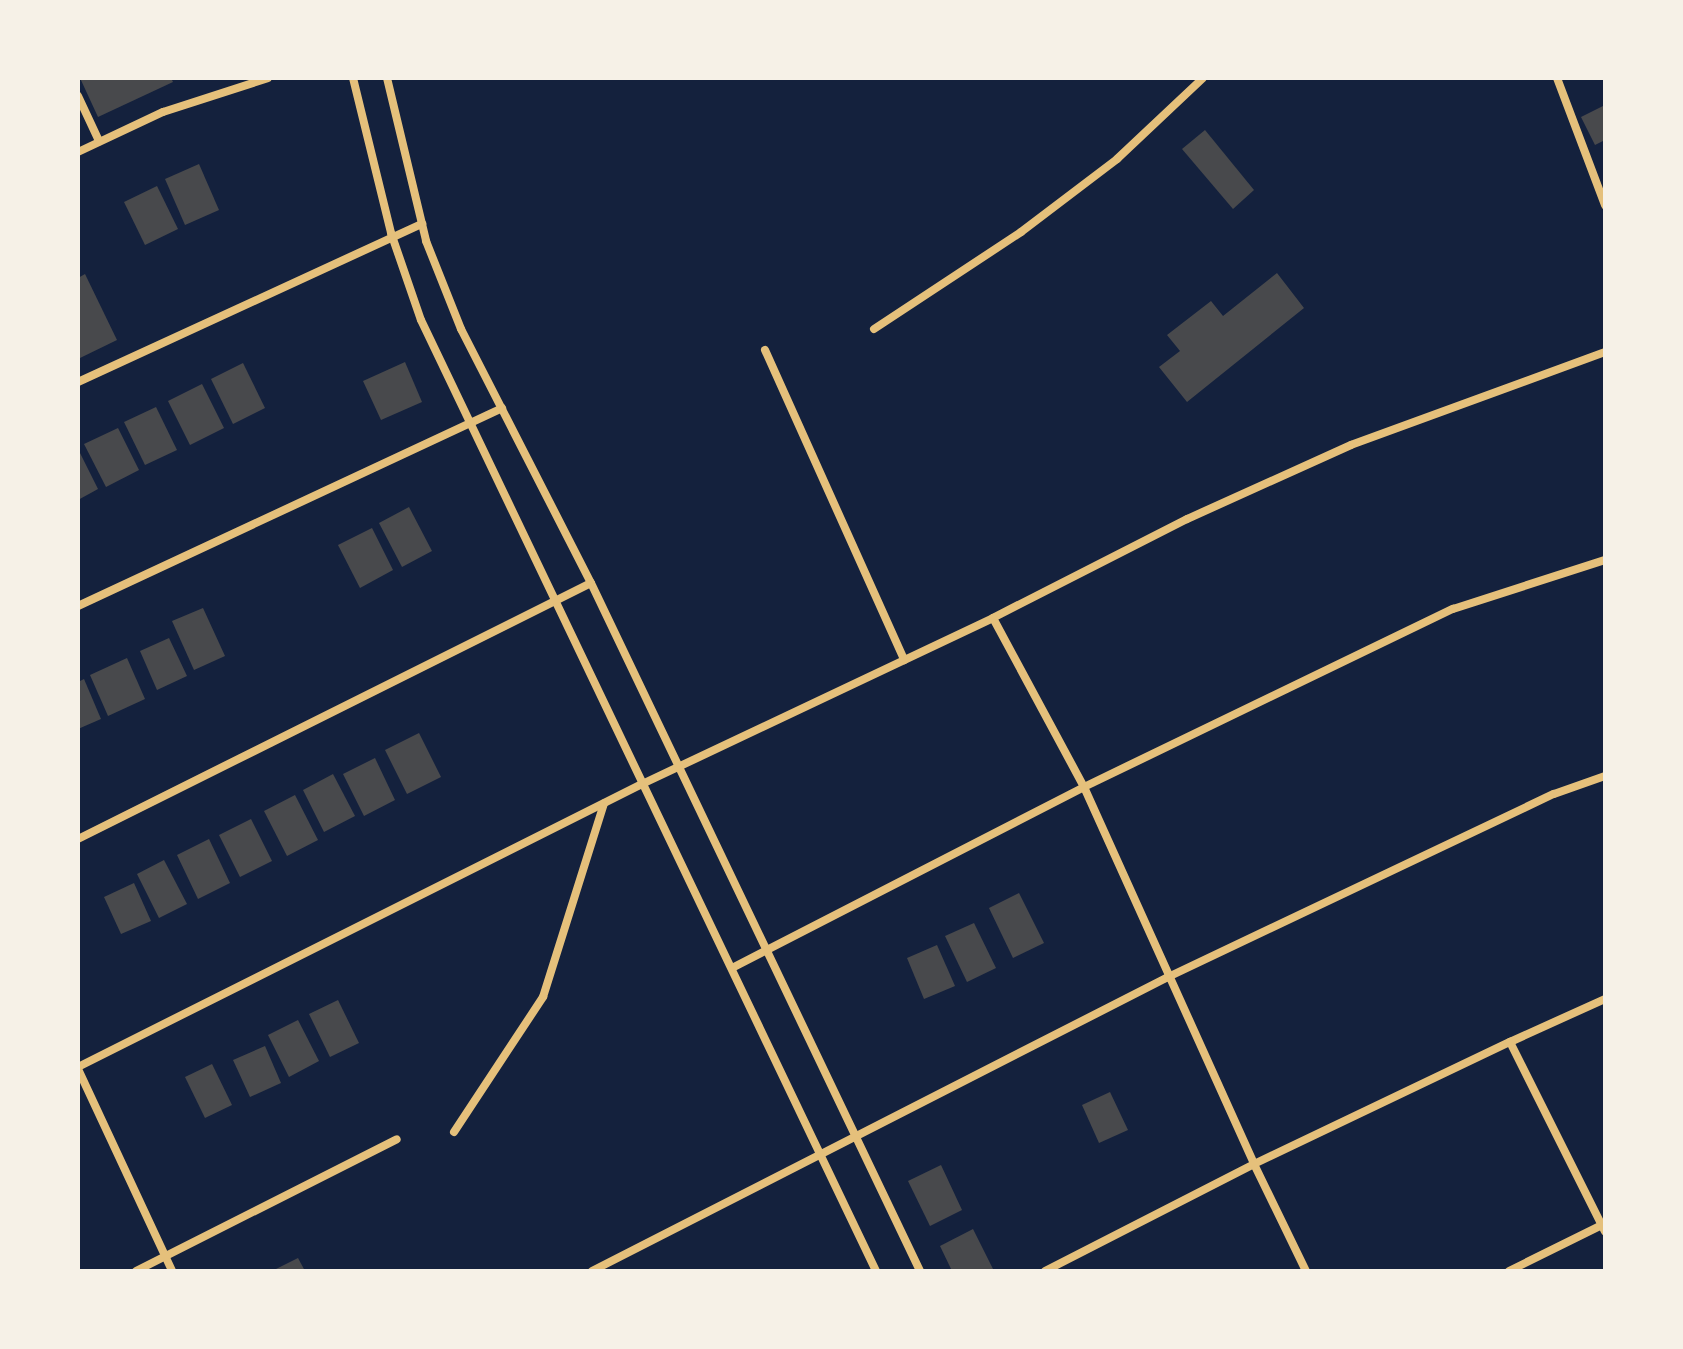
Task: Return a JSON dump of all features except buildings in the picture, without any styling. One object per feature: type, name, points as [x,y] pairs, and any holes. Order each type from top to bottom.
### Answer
[{"type":"street","points":[[78,152],[220,91],[268,78]]},
{"type":"street","points":[[353,78],[391,233],[421,320],[640,785],[732,968],[876,1271]]},
{"type":"street","points":[[387,78],[422,224],[461,329],[591,583],[676,769],[768,952],[920,1271]]},
{"type":"street","points":[[874,329],[1021,232],[1117,159],[1203,78]]},
{"type":"street","points":[[1557,78],[1605,205]]},
{"type":"street","points":[[78,96],[99,141]]},
{"type":"street","points":[[78,382],[391,233],[422,224]]},
{"type":"street","points":[[765,350],[904,660]]},
{"type":"street","points":[[172,1271],[78,1068],[640,785],[993,618],[1187,519],[1351,445],[1605,352]]},
{"type":"street","points":[[78,606],[502,408]]},
{"type":"street","points":[[732,968],[1084,787],[1453,609],[1605,560]]},
{"type":"street","points":[[78,839],[591,583]]},
{"type":"street","points":[[993,618],[1084,787],[1166,978],[1306,1271]]},
{"type":"street","points":[[592,1271],[1166,978],[1554,794],[1605,776]]},
{"type":"street","points":[[454,1132],[543,997],[604,803]]},
{"type":"street","points":[[1045,1271],[1254,1164],[1605,999]]},
{"type":"street","points":[[1509,1271],[1604,1228],[1510,1042]]},
{"type":"street","points":[[136,1271],[397,1139]]}]
